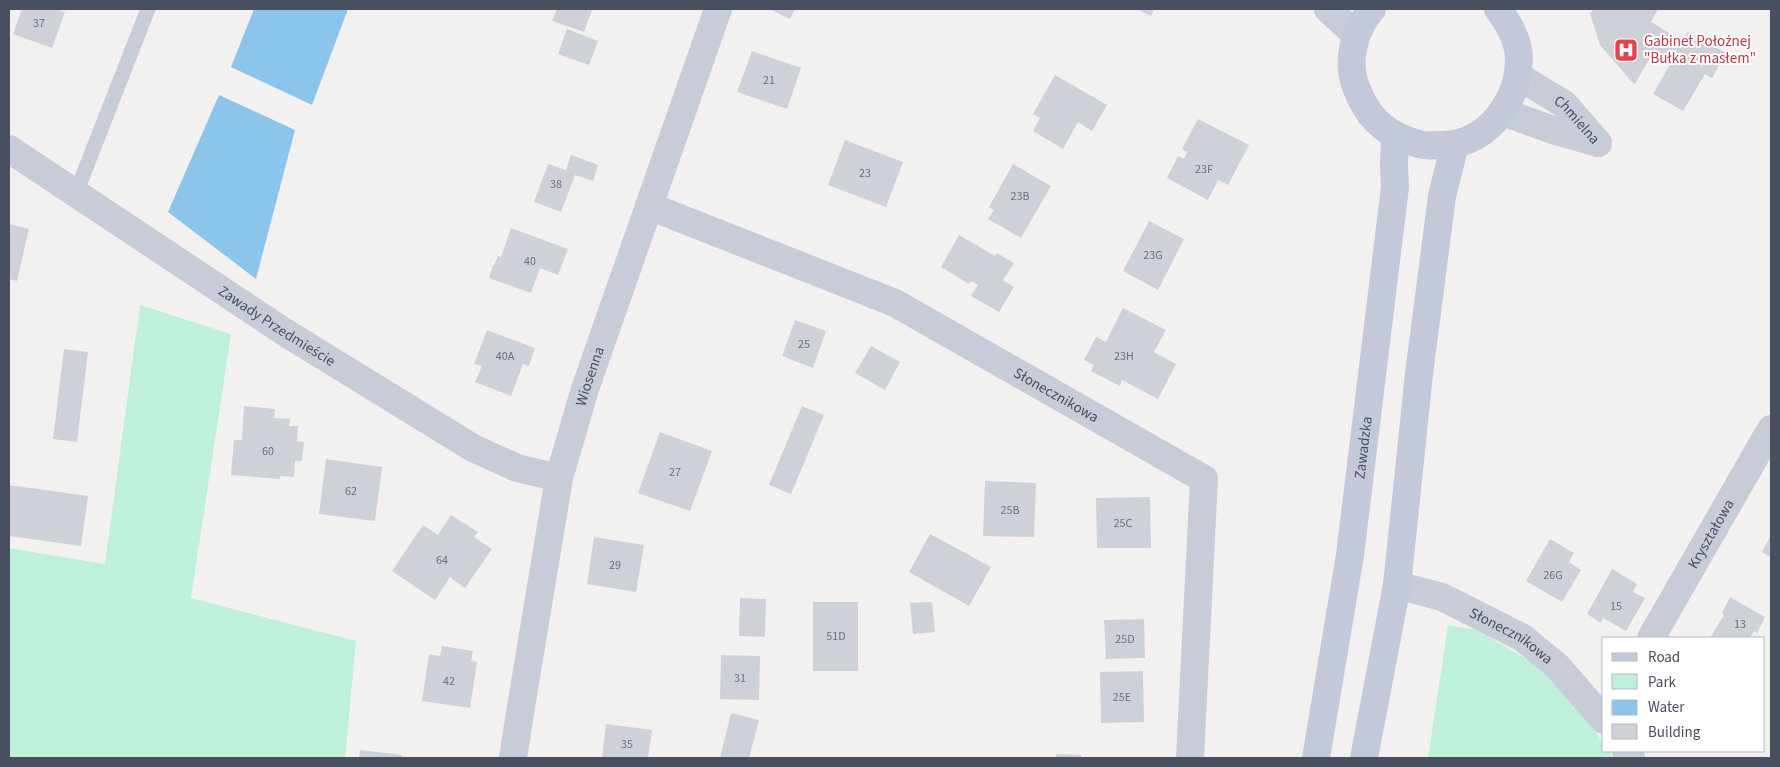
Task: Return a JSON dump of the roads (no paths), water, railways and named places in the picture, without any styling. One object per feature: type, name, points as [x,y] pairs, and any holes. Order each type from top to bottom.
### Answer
[{"type":"street","name":"Wiosenna","points":[[514,758],[559,478],[585,389],[718,9]]},
{"type":"street","points":[[1328,9],[1356,35]]},
{"type":"street","points":[[1372,9],[1365,16],[1356,35],[1351,58],[1354,81],[1362,103],[1376,122],[1395,136],[1424,145],[1455,144],[1473,137],[1490,126],[1503,112],[1512,95],[1518,76],[1518,49],[1509,23],[1498,9]]},
{"type":"street","name":"Chmielna","points":[[1503,112],[1552,130],[1598,143],[1564,104],[1518,76]]},
{"type":"street","name":"Zawadzka","points":[[1316,758],[1352,546],[1395,187],[1395,136]]},
{"type":"street","points":[[1364,758],[1397,585],[1422,355],[1442,196],[1455,144]]},
{"type":"street","name":"Zawady Przedmieście","points":[[9,149],[286,332],[473,448],[517,468],[559,478]]},
{"type":"street","name":"Słonecznikowa","points":[[649,206],[895,303],[1204,479],[1190,758]]},
{"type":"street","name":"Kryształowa","points":[[1652,637],[1771,429]]},
{"type":"street","name":"Słonecznikowa","points":[[1397,585],[1442,597],[1523,638],[1557,666],[1602,718]]},
{"type":"lane","points":[[76,193],[148,9]]},
{"type":"water","points":[[254,9],[348,9],[312,105],[231,67]]},
{"type":"water","points":[[219,95],[295,130],[256,279],[168,212]]},
{"type":"place","name":"Gabinet Położnej \"Bułka z masłem\"","points":[[1626,50]]}]
